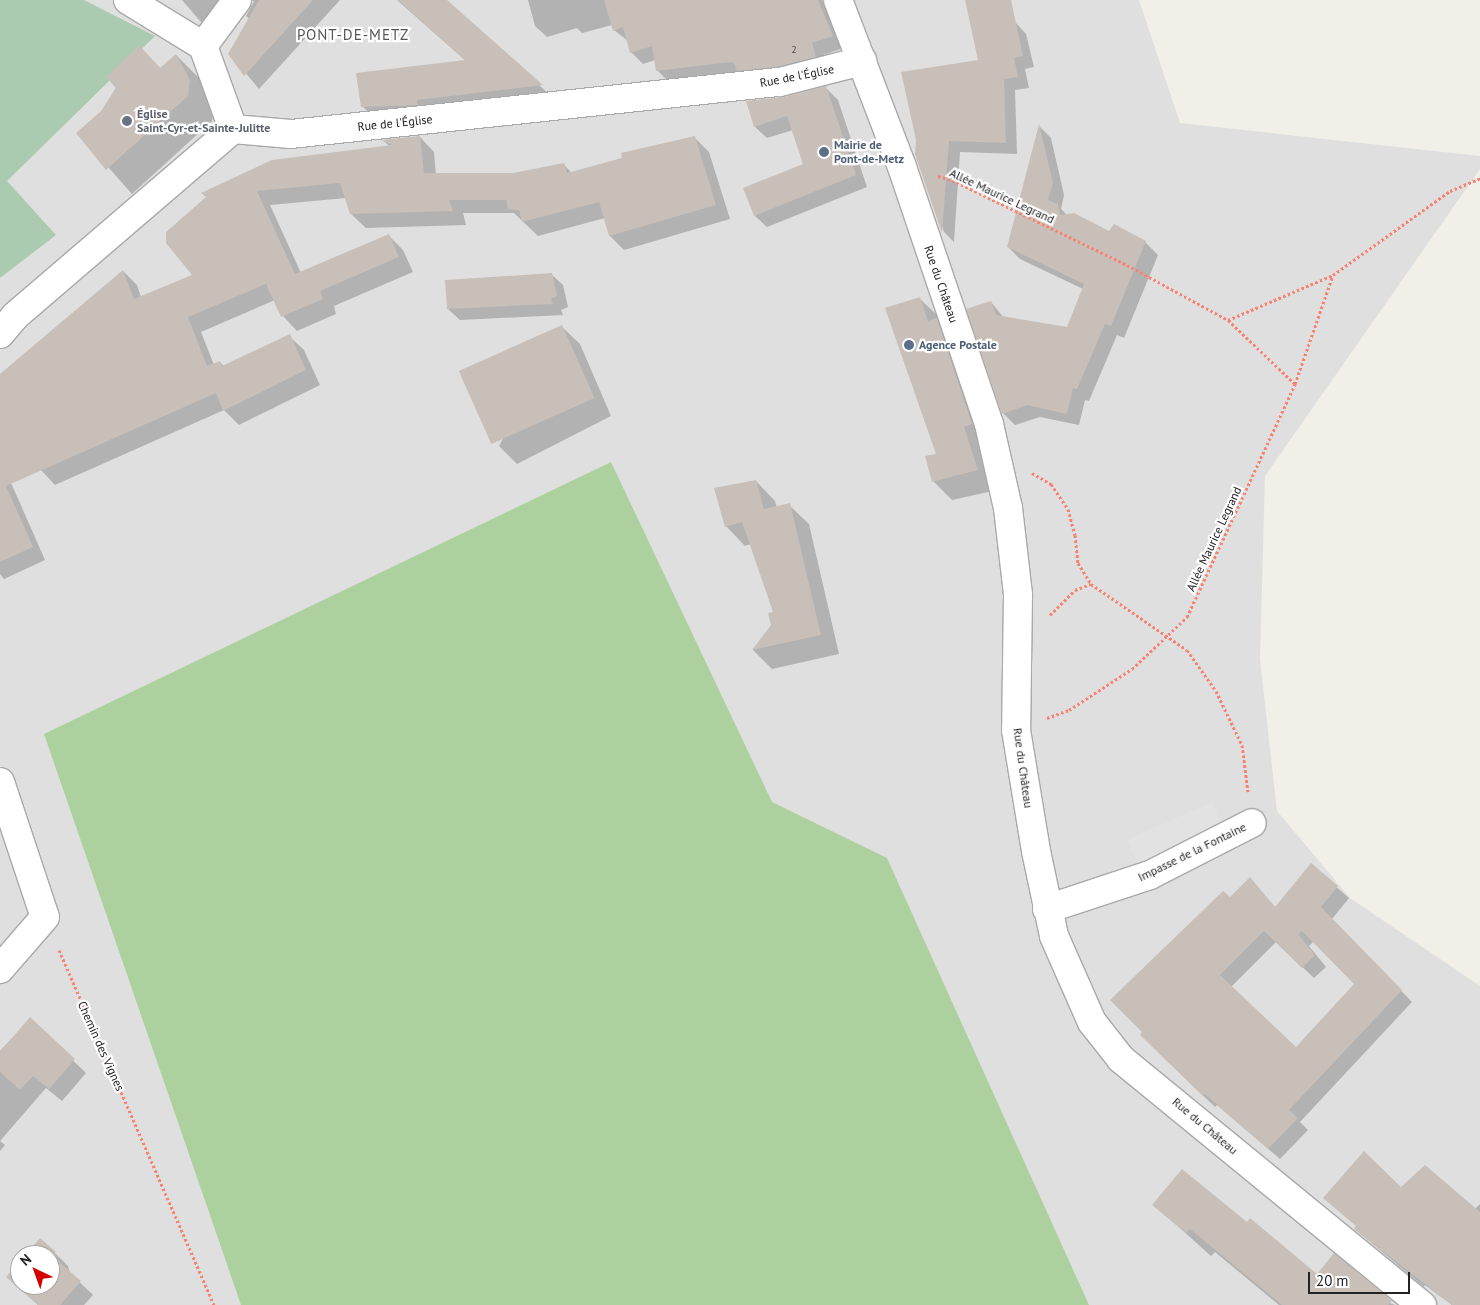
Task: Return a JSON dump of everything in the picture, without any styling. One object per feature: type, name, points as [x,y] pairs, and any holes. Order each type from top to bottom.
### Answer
[{"type":"street","points":[[0,334],[15,316],[233,129],[203,46],[128,0]]},
{"type":"street","points":[[203,46],[237,0]]},
{"type":"street","name":"Rue du Château","points":[[838,0],[902,168],[989,424],[1009,517],[1018,595],[1016,730],[1046,909],[1054,936],[1092,1022],[1121,1059],[1422,1305]]},
{"type":"street","name":"Rue de l'Église","points":[[233,129],[291,134],[751,85],[788,80],[862,61]]},
{"type":"street","points":[[0,782],[45,917],[0,969]]},
{"type":"street","name":"Impasse de la Fontaine","points":[[1046,909],[1150,875],[1252,822]]},
{"type":"path","name":"Allée Maurice Legrand","points":[[902,168],[952,180],[1127,265],[1228,320],[1295,384]]},
{"type":"path","points":[[1228,320],[1333,275],[1450,192],[1480,178]]},
{"type":"path","name":"Allée Maurice Legrand","points":[[1016,730],[1069,710],[1132,669],[1187,617],[1295,384],[1333,275]]},
{"type":"path","points":[[995,450],[1051,484],[1068,509],[1076,535],[1078,563],[1091,584],[1187,650],[1216,691],[1242,745],[1252,822]]},
{"type":"path","points":[[1017,641],[1052,614],[1075,590],[1091,584]]},
{"type":"path","name":"Chemin des Vignes","points":[[45,917],[214,1305]]},
{"type":"shaded area","points":[[0,0],[1139,0],[1180,123],[1480,156],[1480,169],[1265,476],[1260,659],[1277,811],[1350,898],[1480,986],[1480,1305],[0,1305]]},
{"type":"shaded area","points":[[1212,802],[1223,827],[1138,864],[1127,840]]},
{"type":"green space","points":[[0,0],[84,0],[155,36],[7,181],[56,235],[0,278]]},
{"type":"green space","points":[[611,462],[772,802],[887,858],[1089,1305],[241,1305],[44,734]]},
{"type":"building","points":[[259,0],[313,0],[244,76],[228,54]]},
{"type":"building","points":[[398,0],[447,0],[543,85],[417,100],[418,105],[361,107],[356,73],[465,60]]},
{"type":"building","points":[[604,0],[818,0],[833,36],[812,43],[816,57],[777,67],[737,71],[734,63],[730,62],[656,71],[652,46],[630,53],[623,27],[613,31]]},
{"type":"building","points":[[965,0],[1011,0],[1023,56],[1014,58],[1018,77],[1004,79],[1006,143],[949,141],[942,233],[915,154],[916,140],[901,72],[978,60]]},
{"type":"building","name":"Église Saint-Cyr-et-Sainte-Julitte","points":[[139,45],[160,68],[176,54],[190,80],[188,96],[106,170],[76,133],[101,111],[116,88],[106,77]]},
{"type":"building","name":"Mairie de Pont-de-Metz","points":[[826,86],[856,175],[754,216],[743,188],[803,164],[787,116],[754,127],[746,101],[784,97]]},
{"type":"building","points":[[1039,124],[1053,183],[1048,200],[1058,204],[1060,215],[1074,213],[1109,231],[1114,224],[1146,241],[1111,326],[1105,324],[1077,389],[1073,388],[1067,414],[1027,405],[1002,414],[966,309],[991,301],[996,315],[1067,327],[1084,284],[1007,247]]},
{"type":"building","points":[[420,136],[424,173],[513,173],[564,163],[567,173],[622,158],[621,153],[695,136],[716,205],[609,236],[599,202],[522,222],[519,210],[508,209],[506,200],[449,200],[453,211],[350,214],[340,183],[257,191],[295,274],[389,234],[399,257],[320,291],[323,299],[281,317],[266,284],[188,317],[207,366],[220,361],[222,366],[290,334],[306,370],[223,411],[216,393],[6,486],[33,547],[0,562],[0,374],[123,270],[134,299],[192,275],[166,243],[166,232],[206,197],[201,193],[272,160],[392,145],[381,140]]},
{"type":"building","points":[[552,273],[557,296],[551,299],[553,304],[447,309],[445,280]]},
{"type":"building","points":[[920,297],[928,321],[937,318],[972,424],[964,427],[978,470],[932,482],[925,456],[936,454],[885,308]]},
{"type":"building","points":[[562,325],[595,398],[491,444],[459,371]]},
{"type":"building","points":[[756,480],[764,509],[790,503],[821,635],[752,650],[771,625],[768,613],[773,612],[742,522],[725,527],[714,488]]},
{"type":"building","points":[[1311,863],[1338,886],[1321,907],[1402,990],[1289,1110],[1298,1118],[1268,1149],[1205,1094],[1203,1096],[1140,1035],[1142,1032],[1110,1000],[1223,891],[1230,897],[1250,877],[1275,907]],"holes":[[[1264,931],[1302,968],[1315,955],[1298,934],[1302,931],[1354,984],[1296,1047],[1220,975]]]},
{"type":"building","points":[[30,1017],[75,1059],[49,1089],[33,1076],[20,1090],[0,1072],[0,1052]]},
{"type":"building","points":[[1364,1151],[1401,1187],[1425,1165],[1480,1212],[1480,1305],[1452,1305],[1354,1229],[1356,1226],[1323,1198]]},
{"type":"building","points":[[1182,1169],[1247,1222],[1250,1218],[1317,1274],[1334,1253],[1392,1301],[1388,1305],[1282,1305],[1190,1229],[1186,1233],[1152,1205]]},
{"type":"building","points":[[40,1238],[48,1245],[34,1245]]},
{"type":"building","points":[[60,1263],[81,1281],[60,1305],[38,1305],[27,1295],[60,1295]]},
{"type":"building","points":[[10,1272],[10,1280],[6,1277]]},
{"type":"place","name":"Église Saint-Cyr-et-Sainte-Julitte","points":[[127,121]]},
{"type":"place","name":"Mairie de Pont-de-Metz","points":[[824,152]]},
{"type":"place","name":"Agence Postale","points":[[909,345]]},
{"type":"district","name":"PONT-DE-METZ","points":[[353,35]]}]
